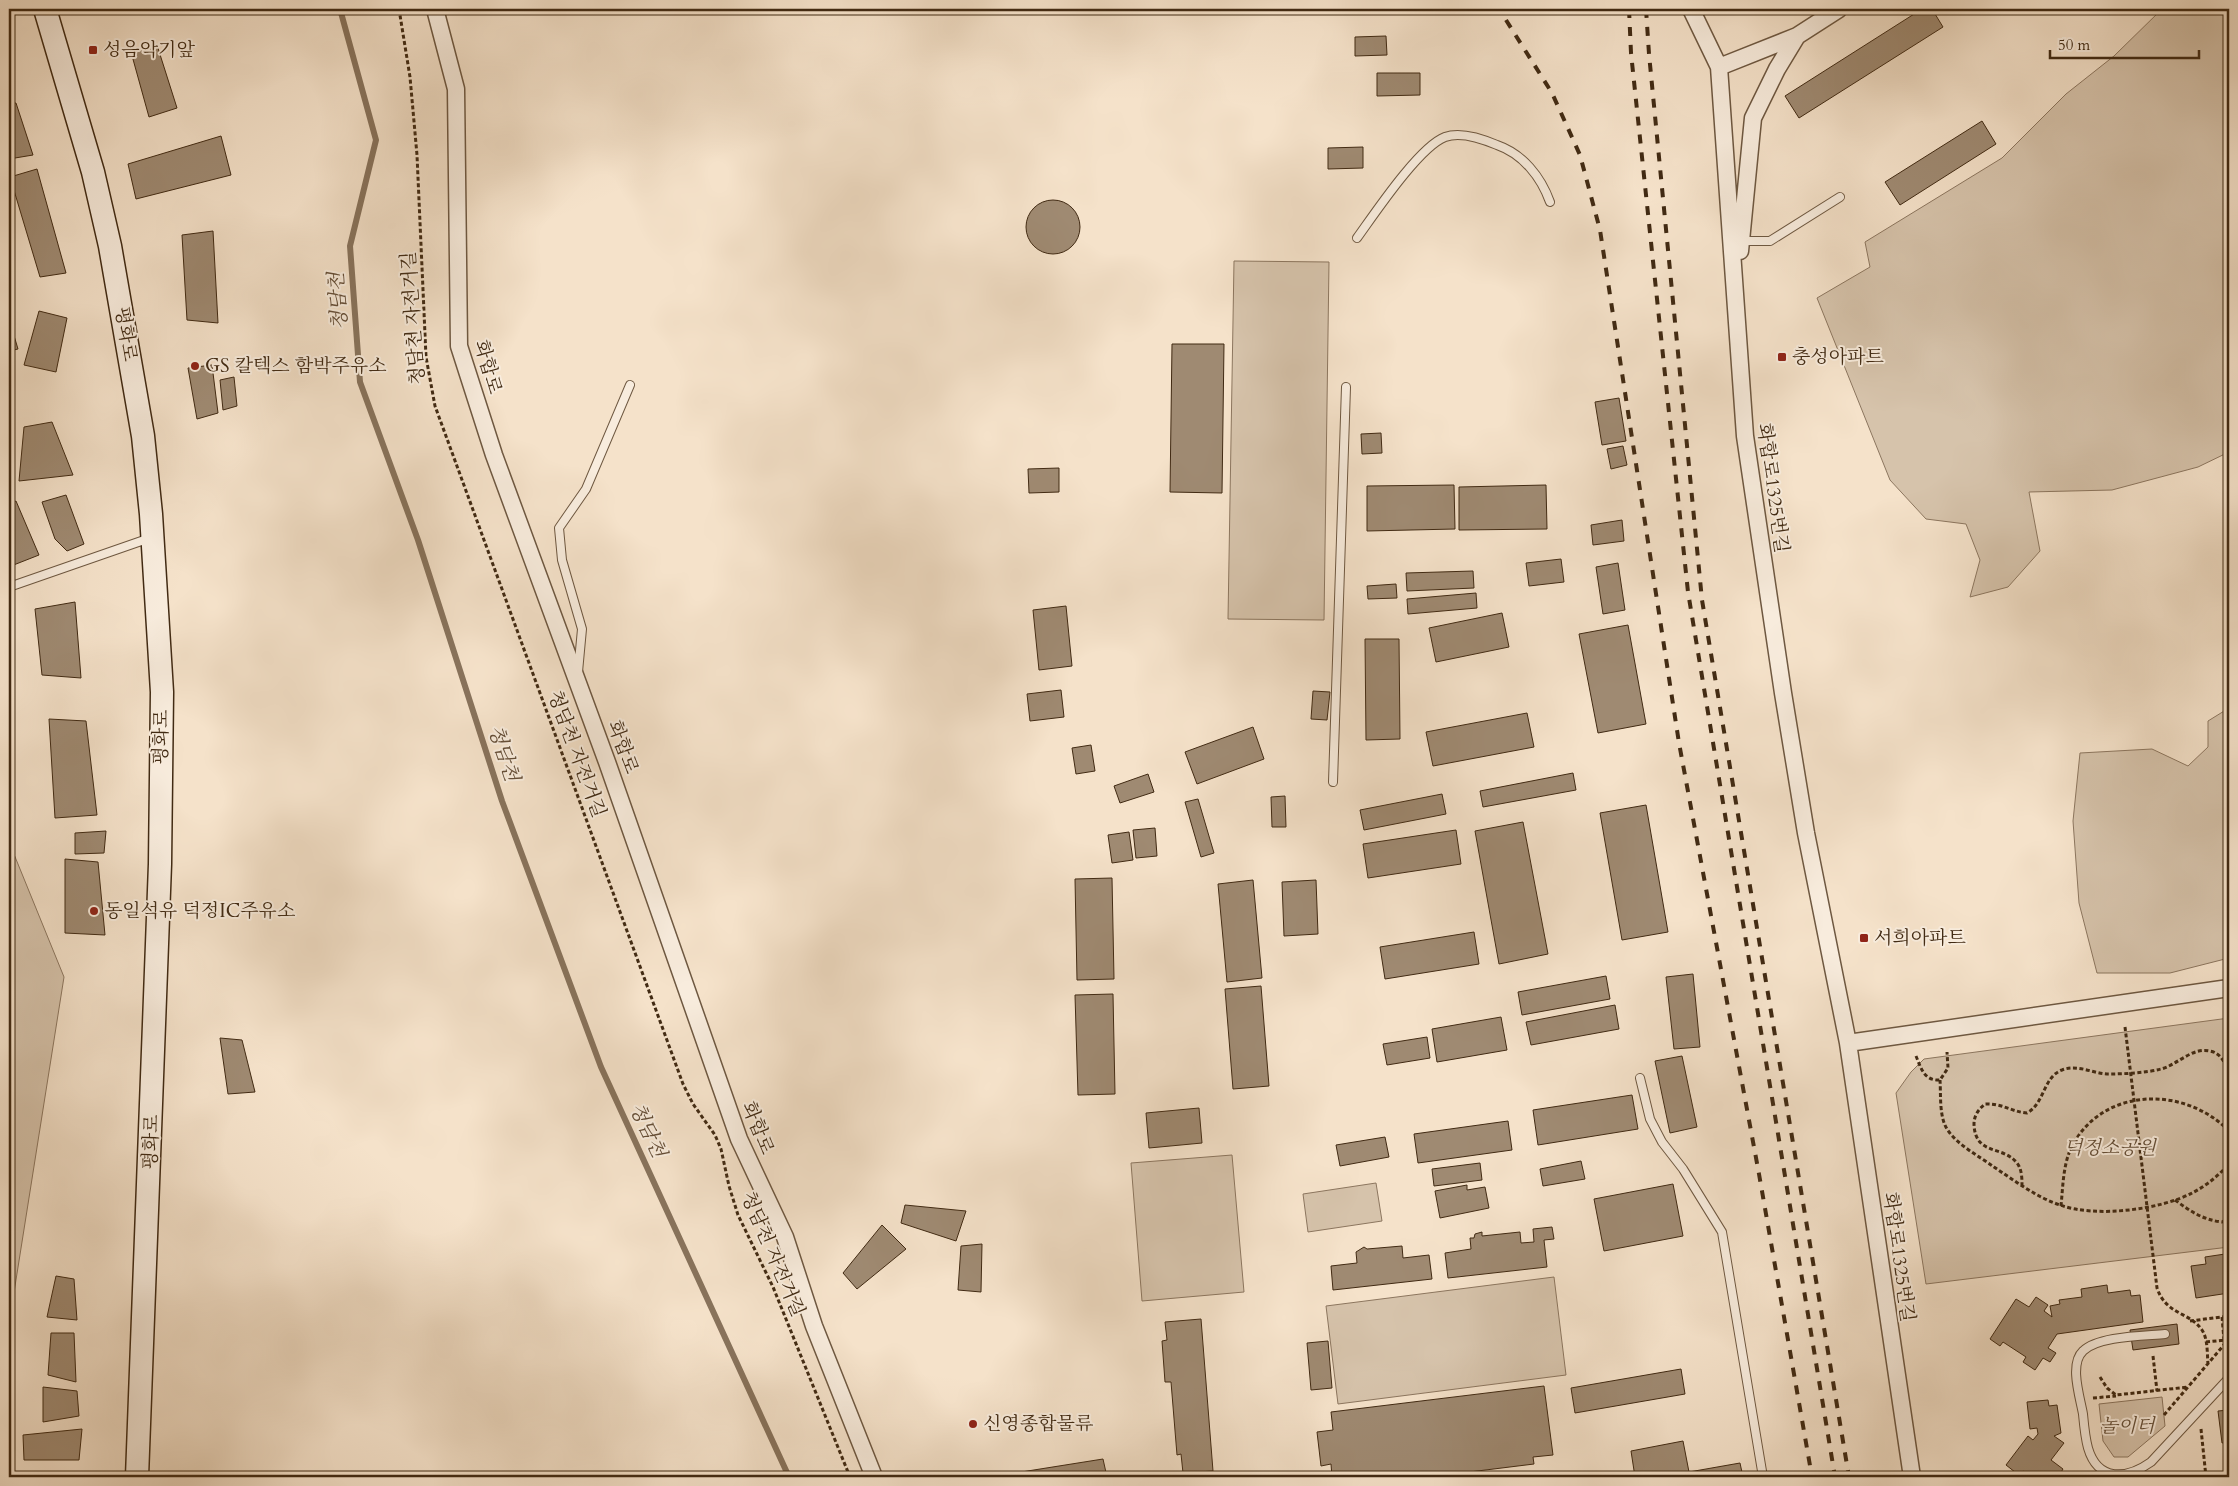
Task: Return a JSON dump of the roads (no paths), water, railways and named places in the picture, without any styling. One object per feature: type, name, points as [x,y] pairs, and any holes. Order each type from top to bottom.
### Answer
[{"type":"main road","name":"평화로","points":[[45,9],[93,172],[110,246],[143,436],[162,692],[160,864],[137,1477]]},
{"type":"street","name":"화합로","points":[[435,9],[456,89],[458,346],[494,455],[577,680],[739,1139],[785,1238],[814,1326],[874,1477]]},
{"type":"street","points":[[1691,9],[1719,67],[1797,36],[1839,9]]},
{"type":"street","points":[[1735,301],[1753,118],[1777,69],[1797,36]]},
{"type":"street","name":"화합로1325번길","points":[[1719,67],[1745,436],[1806,833],[1848,1043],[1912,1477]]},
{"type":"street","points":[[1848,1043],[2229,988]]},
{"type":"lane","points":[[1357,238],[1416,160],[1445,137],[1465,135],[1508,148],[1526,163],[1538,178],[1550,202]]},
{"type":"lane","points":[[1740,241],[1770,241],[1840,197]]},
{"type":"lane","points":[[577,680],[582,629],[562,560],[559,528],[586,489],[630,385]]},
{"type":"lane","points":[[1333,782],[1346,387]]},
{"type":"lane","points":[[9,587],[152,537]]},
{"type":"lane","points":[[1640,1078],[1650,1119],[1662,1142],[1683,1169],[1722,1232],[1763,1477]]},
{"type":"lane","points":[[2165,1334],[2096,1343],[2086,1349],[2079,1357],[2077,1371],[2087,1447],[2096,1466],[2108,1473],[2117,1475],[2139,1470],[2151,1462],[2229,1378]]},
{"type":"waterway","name":"청담천","points":[[340,9],[376,140],[350,246],[360,382],[418,540],[502,801],[601,1067],[789,1477]]},
{"type":"railway","points":[[1629,9],[1631,53],[1688,592],[1835,1477]]},
{"type":"railway","points":[[1646,9],[1702,600],[1849,1477]]},
{"type":"railway","points":[[1506,20],[1552,93],[1580,155],[1600,230],[1679,743],[1759,1174],[1812,1477]]},
{"type":"place","name":"성음악기앞","points":[[93,50]]},
{"type":"place","name":"충성아파트","points":[[1782,357]]},
{"type":"place","name":"GS 칼텍스 함박주유소","points":[[195,366]]},
{"type":"place","name":"동일석유 덕정IC주유소","points":[[94,911]]},
{"type":"place","name":"서희아파트","points":[[1864,938]]},
{"type":"place","name":"신영종합물류","points":[[973,1424]]},
{"type":"park label","name":"덕정소공원","points":[[2110,1148]]},
{"type":"park label","name":"놀이터","points":[[2127,1426]]}]
